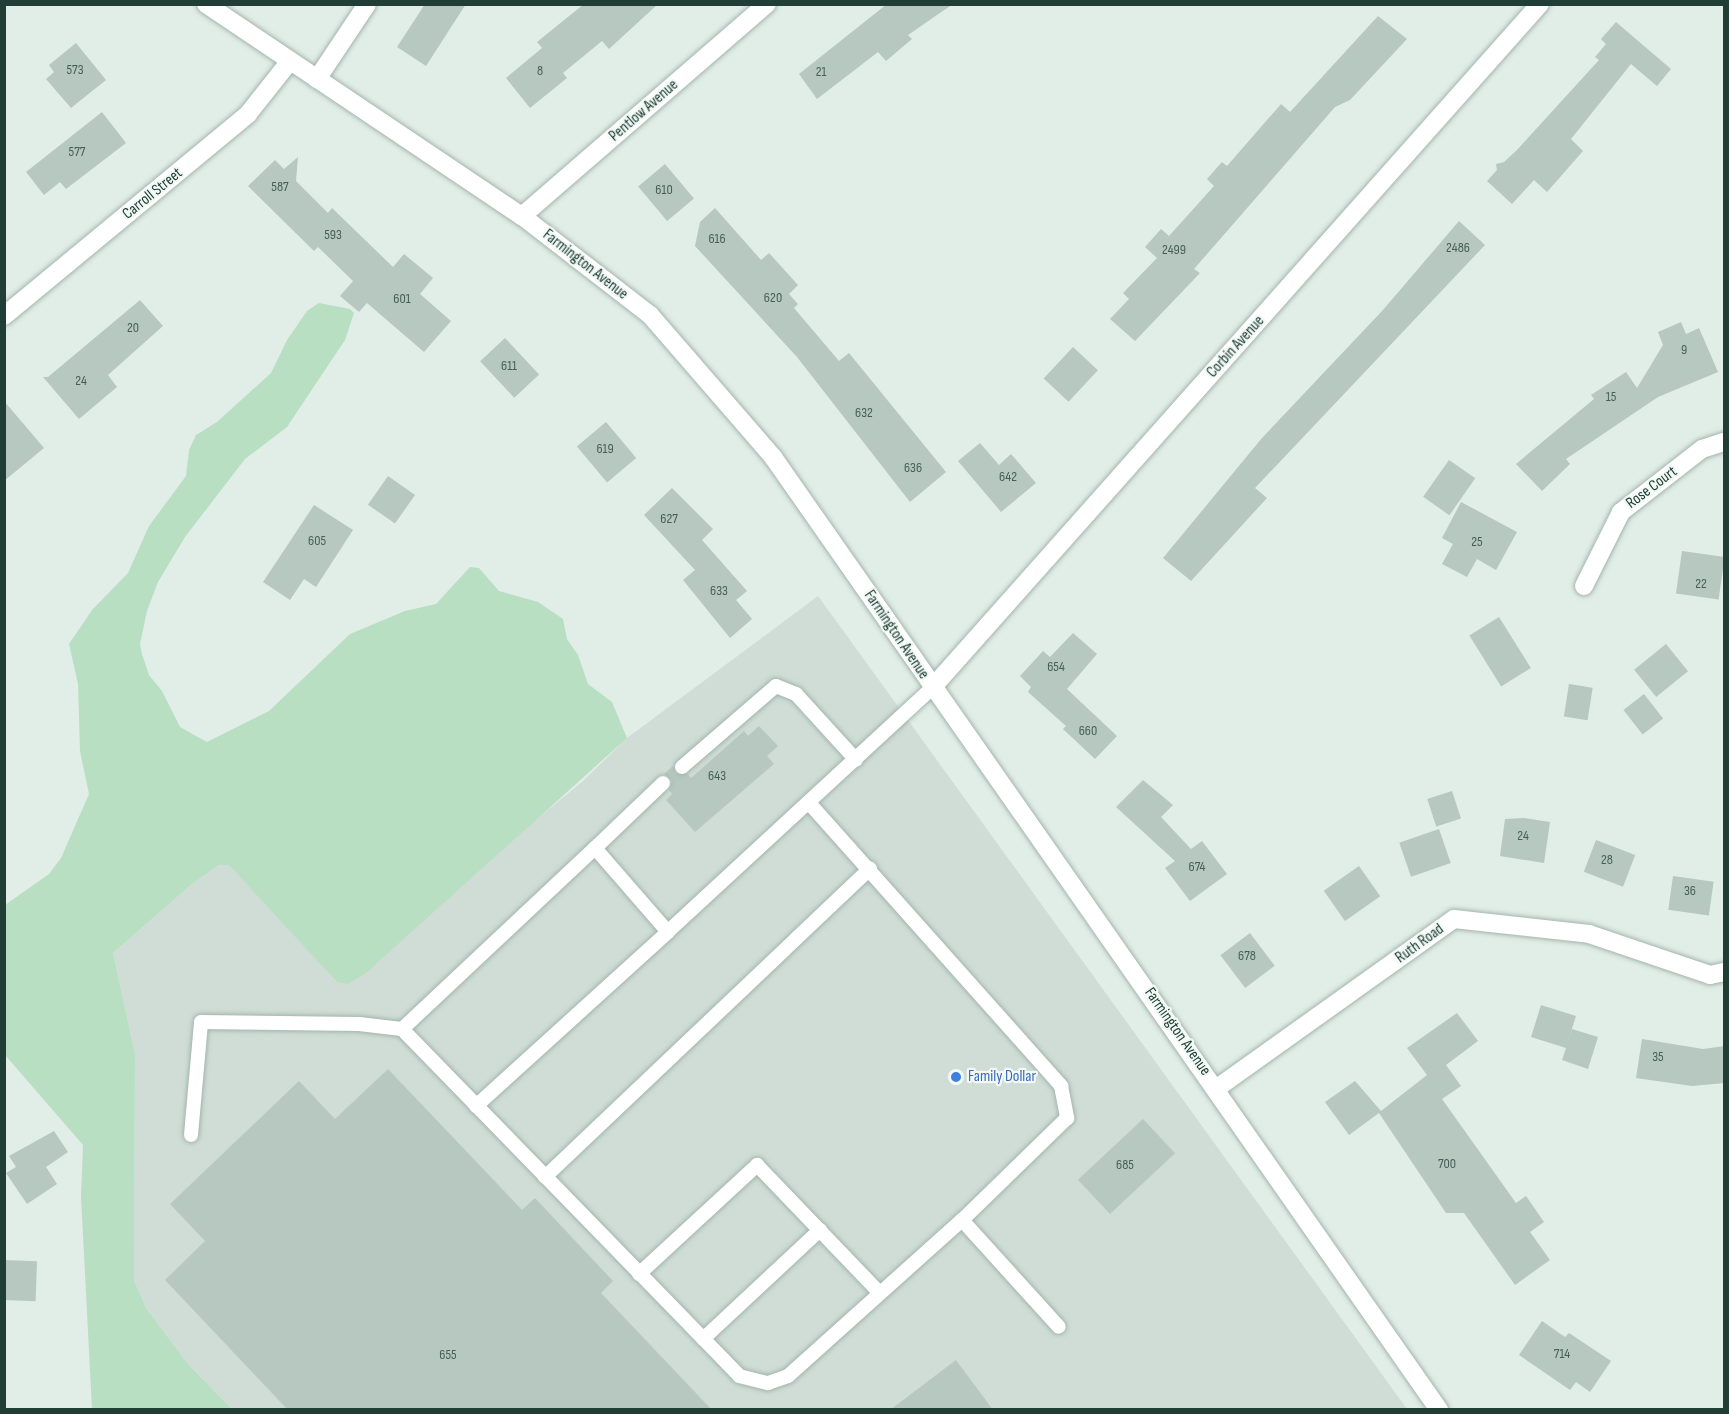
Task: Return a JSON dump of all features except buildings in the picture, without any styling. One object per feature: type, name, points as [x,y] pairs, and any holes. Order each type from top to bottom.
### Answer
[{"type":"main road","name":"Farmington Avenue","points":[[206,4],[522,216],[650,315],[773,457],[932,688],[1217,1088],[1439,1410]]},
{"type":"main road","points":[[317,79],[367,4]]},
{"type":"main road","name":"Pentlow Avenue","points":[[522,216],[767,4]]},
{"type":"main road","name":"Corbin Avenue","points":[[932,688],[1540,4]]},
{"type":"main road","name":"Carroll Street","points":[[4,316],[248,114],[290,61]]},
{"type":"main road","name":"Rose Court","points":[[1584,586],[1621,512],[1702,449],[1725,442]]},
{"type":"main road","name":"Ruth Road","points":[[1217,1088],[1454,919],[1589,933],[1710,975],[1725,972]]},
{"type":"lane","points":[[682,767],[776,686],[796,694],[856,760]]},
{"type":"lane","points":[[476,1106],[810,804],[932,688]]},
{"type":"lane","points":[[402,1029],[663,783]]},
{"type":"lane","points":[[191,1135],[201,1022],[359,1024],[402,1029],[739,1376],[768,1383],[788,1376],[962,1220],[1066,1118],[1061,1086],[810,804]]},
{"type":"lane","points":[[595,848],[668,932]]},
{"type":"lane","points":[[545,1177],[870,869]]},
{"type":"lane","points":[[639,1274],[757,1165],[879,1292]]},
{"type":"lane","points":[[962,1220],[1059,1327]]},
{"type":"lane","points":[[703,1339],[820,1230]]},
{"type":"shaded area","points":[[818,596],[1407,1409],[232,1409],[188,1364],[146,1308],[134,1280],[135,1054],[113,953],[192,884],[219,865],[229,864],[337,982],[582,782],[627,738]]},
{"type":"green space","points":[[319,303],[350,309],[354,313],[345,340],[287,427],[245,459],[185,537],[158,582],[147,611],[140,644],[142,654],[149,675],[162,691],[180,727],[207,742],[269,711],[350,634],[405,611],[436,604],[470,567],[479,568],[499,591],[538,602],[563,619],[567,639],[578,655],[588,684],[612,702],[627,738],[366,973],[348,984],[337,982],[229,865],[219,865],[192,884],[113,953],[135,1054],[134,1280],[146,1308],[188,1364],[232,1409],[92,1409],[81,1197],[83,1145],[5,1055],[5,905],[49,874],[61,858],[89,794],[80,751],[78,684],[69,644],[92,610],[128,573],[149,526],[186,476],[189,450],[196,435],[217,422],[271,373],[287,340],[307,311]]},
{"type":"place","name":"Family Dollar","points":[[956,1077]]}]
